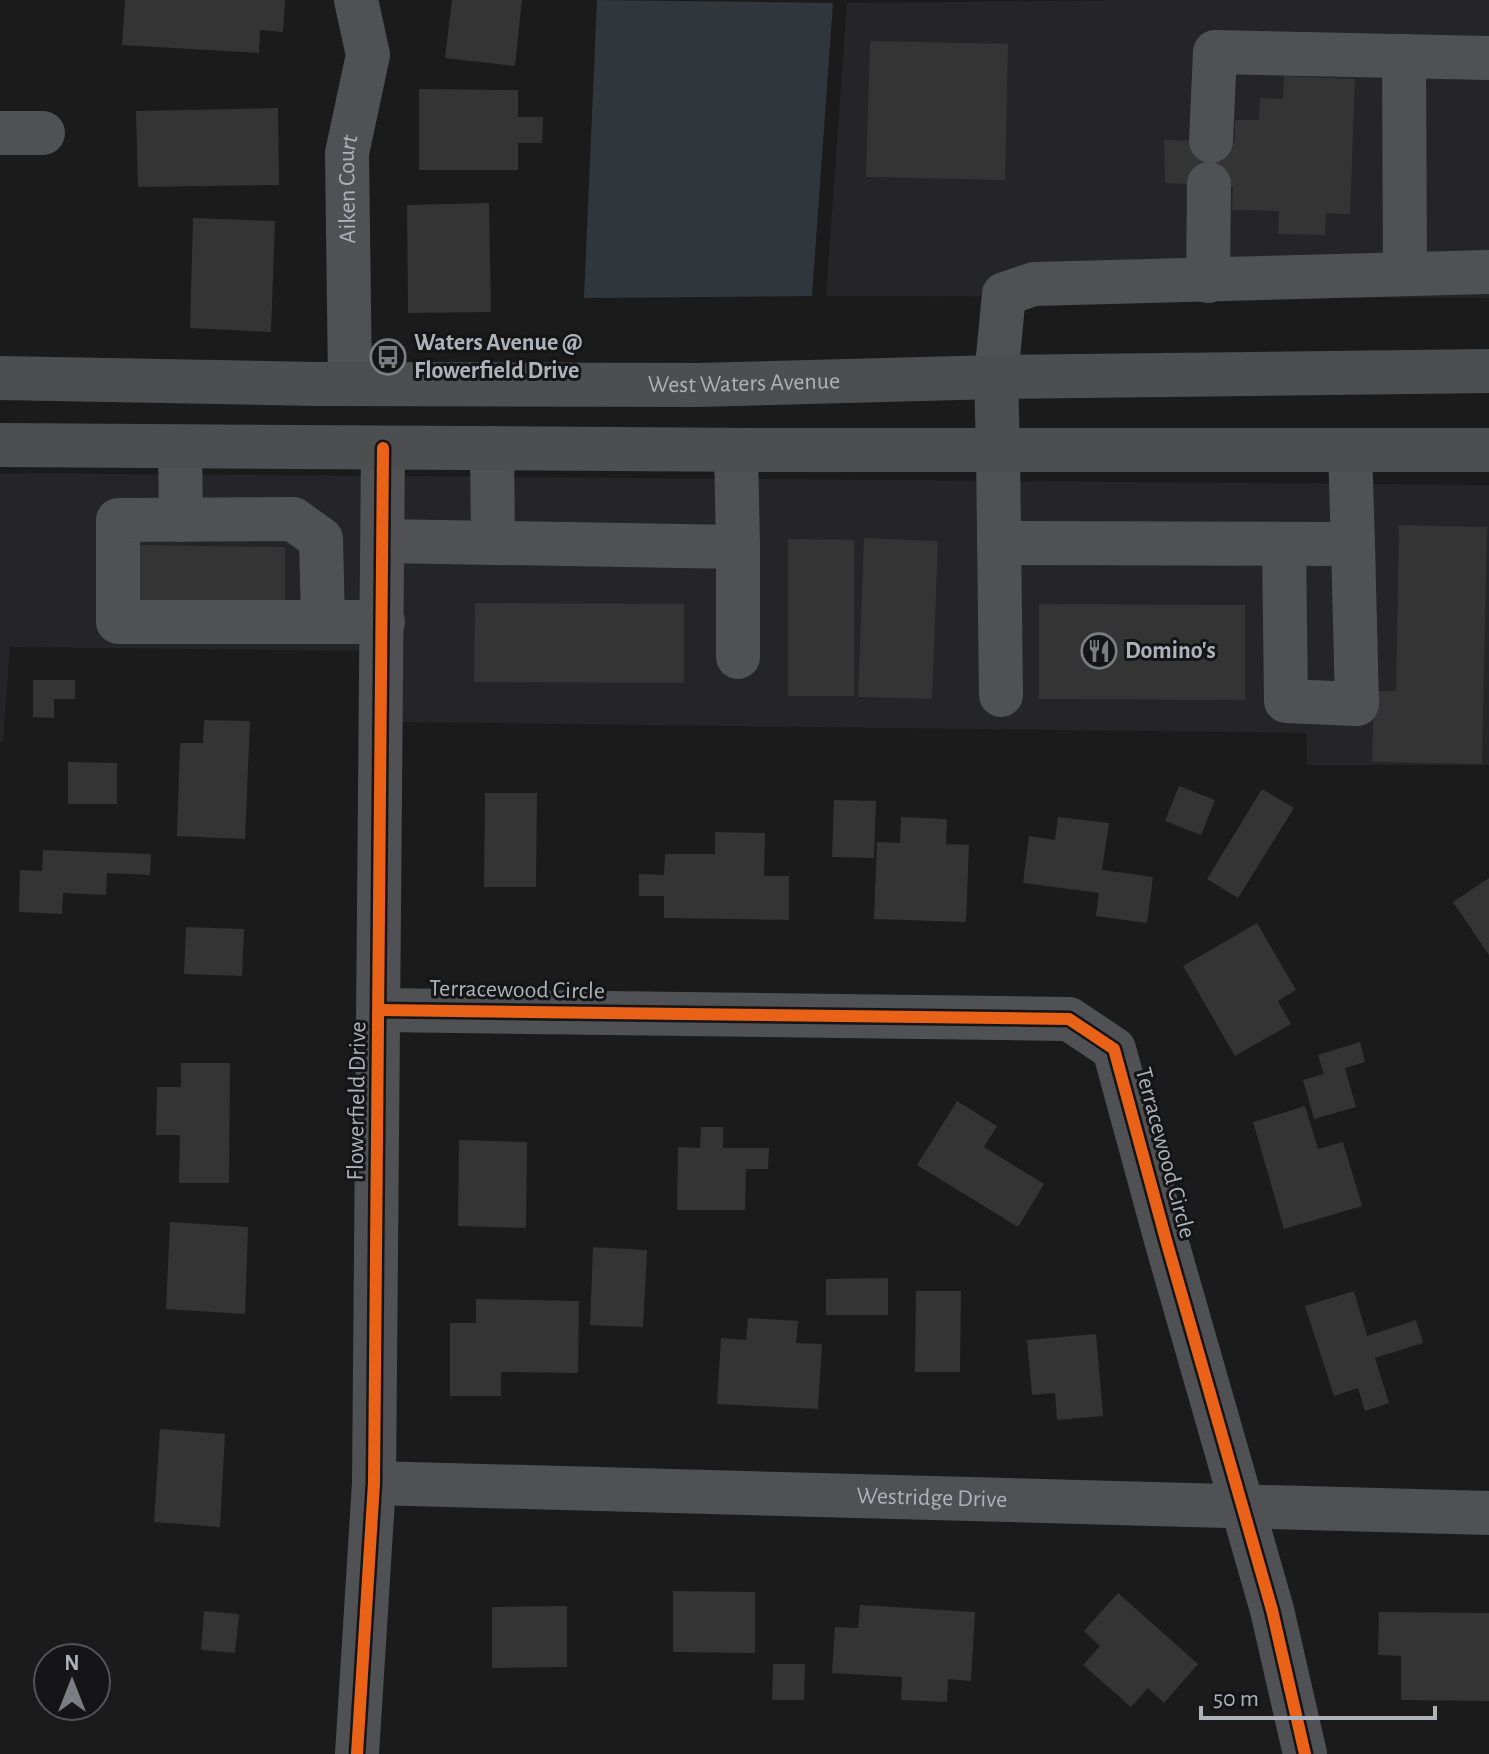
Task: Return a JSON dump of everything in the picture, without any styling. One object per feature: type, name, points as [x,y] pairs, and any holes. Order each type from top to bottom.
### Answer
[{"type":"main road","name":"West Waters Avenue","points":[[0,378],[697,385],[996,377],[1489,371]]},
{"type":"main road","points":[[996,377],[998,450]]},
{"type":"main road","points":[[180,447],[215,430],[271,420],[333,383]]},
{"type":"main road","points":[[383,448],[418,423],[451,412],[485,409],[662,409],[697,385]]},
{"type":"main road","points":[[0,445],[736,450],[1489,450]]},
{"type":"street","name":"Aiken Court","points":[[333,383],[347,153],[368,55],[356,0]]},
{"type":"street","points":[[1211,141],[1215,52],[1489,58]]},
{"type":"street","points":[[1397,56],[1405,272]]},
{"type":"street","points":[[0,133],[43,133]]},
{"type":"street","points":[[1208,281],[1209,184]]},
{"type":"street","points":[[996,377],[1004,294],[1034,284],[1489,272]]},
{"type":"street","points":[[180,447],[181,520]]},
{"type":"street","name":"Flowerfield Drive","points":[[357,1754],[374,1483],[383,448]]},
{"type":"street","points":[[492,448],[493,542]]},
{"type":"street","points":[[736,450],[738,657]]},
{"type":"street","points":[[998,450],[1001,695]]},
{"type":"street","points":[[1284,544],[1286,701],[1357,704],[1350,450]]},
{"type":"street","points":[[323,622],[321,539],[293,519],[118,520],[118,622],[323,622],[383,622]]},
{"type":"street","points":[[383,541],[738,547]]},
{"type":"street","points":[[999,543],[1353,544]]},
{"type":"street","name":"Terracewood Circle","points":[[380,1010],[1069,1019],[1114,1049],[1272,1610],[1305,1754]]},
{"type":"street","name":"Westridge Drive","points":[[374,1483],[1489,1513]]},
{"type":"shaded area","points":[[597,0],[833,3],[812,296],[584,298]]},
{"type":"shaded area","points":[[1489,0],[1489,298],[826,296],[847,3]]},
{"type":"shaded area","points":[[0,473],[367,476],[360,651],[10,647],[3,742],[0,742]]},
{"type":"shaded area","points":[[400,476],[1489,485],[1489,765],[1307,765],[1306,733],[398,722]]},
{"type":"building","points":[[125,0],[285,0],[283,32],[260,30],[259,53],[122,45]]},
{"type":"building","points":[[452,0],[522,0],[515,66],[445,58]]},
{"type":"building","points":[[870,41],[1008,44],[1005,180],[866,177]]},
{"type":"building","points":[[1284,76],[1355,79],[1350,214],[1326,213],[1325,235],[1278,234],[1279,211],[1232,210],[1233,187],[1165,183],[1164,140],[1235,142],[1235,120],[1259,120],[1260,98],[1283,99]]},
{"type":"building","points":[[419,89],[518,90],[518,117],[543,117],[542,143],[518,143],[518,170],[419,170]]},
{"type":"building","points":[[278,108],[279,185],[138,187],[136,111]]},
{"type":"building","points":[[489,203],[491,312],[408,313],[407,205]]},
{"type":"building","points":[[193,218],[275,221],[271,332],[190,328]]},
{"type":"building","points":[[1399,525],[1487,527],[1482,764],[1372,762],[1374,691],[1396,691]]},
{"type":"building","points":[[864,538],[938,541],[932,699],[858,697]]},
{"type":"building","points":[[788,539],[854,540],[854,696],[788,696]]},
{"type":"building","points":[[129,545],[285,547],[285,602],[129,602]]},
{"type":"building","points":[[475,603],[684,604],[684,683],[474,682]]},
{"type":"building","points":[[1039,604],[1245,605],[1245,700],[1039,699]]},
{"type":"building","points":[[33,680],[75,680],[75,699],[54,699],[54,718],[33,717]]},
{"type":"building","points":[[204,720],[250,721],[245,839],[177,836],[180,743],[203,743]]},
{"type":"building","points":[[68,762],[117,763],[117,804],[68,804]]},
{"type":"building","points":[[1179,786],[1215,800],[1201,835],[1165,821]]},
{"type":"building","points":[[1262,789],[1294,808],[1238,898],[1207,879]]},
{"type":"building","points":[[485,793],[537,793],[536,887],[484,887]]},
{"type":"building","points":[[834,800],[876,801],[874,858],[832,857]]},
{"type":"building","points":[[901,817],[947,819],[946,844],[969,845],[966,922],[874,919],[877,842],[900,843]]},
{"type":"building","points":[[1058,817],[1109,823],[1102,870],[1153,877],[1147,923],[1096,916],[1099,893],[1023,883],[1029,836],[1055,840]]},
{"type":"building","points":[[715,832],[765,833],[764,876],[789,876],[789,920],[664,918],[664,896],[639,896],[639,874],[664,875],[665,854],[715,854]]},
{"type":"building","points":[[43,850],[151,854],[150,875],[107,873],[106,895],[63,893],[62,914],[19,912],[20,870],[42,871]]},
{"type":"building","points":[[1489,878],[1489,955],[1453,902]]},
{"type":"building","points":[[1257,923],[1296,990],[1278,1001],[1291,1024],[1235,1056],[1183,966]]},
{"type":"building","points":[[186,927],[244,929],[242,976],[184,974]]},
{"type":"building","points":[[1360,1042],[1365,1062],[1345,1068],[1356,1107],[1314,1119],[1303,1080],[1324,1074],[1318,1055]]},
{"type":"building","points":[[181,1063],[230,1063],[229,1183],[179,1183],[180,1135],[156,1135],[157,1087],[181,1087]]},
{"type":"building","points":[[957,1101],[997,1126],[984,1147],[1044,1184],[1018,1227],[917,1165]]},
{"type":"building","points":[[1305,1106],[1318,1149],[1343,1142],[1362,1206],[1284,1229],[1253,1122]]},
{"type":"building","points":[[701,1127],[723,1127],[723,1148],[769,1148],[768,1169],[746,1169],[745,1210],[677,1210],[678,1147],[700,1148]]},
{"type":"building","points":[[459,1140],[527,1142],[526,1228],[458,1226]]},
{"type":"building","points":[[170,1222],[248,1227],[245,1314],[166,1309]]},
{"type":"building","points":[[593,1247],[647,1250],[643,1327],[590,1325]]},
{"type":"building","points":[[888,1278],[888,1315],[826,1315],[826,1279]]},
{"type":"building","points":[[916,1291],[961,1291],[960,1372],[915,1372]]},
{"type":"building","points":[[1354,1291],[1367,1336],[1416,1320],[1423,1343],[1375,1358],[1389,1403],[1365,1411],[1358,1388],[1334,1396],[1305,1306]]},
{"type":"building","points":[[476,1299],[579,1301],[578,1373],[501,1372],[501,1396],[450,1396],[450,1323],[476,1323]]},
{"type":"building","points":[[748,1318],[798,1321],[796,1343],[822,1344],[818,1409],[717,1404],[721,1338],[746,1340]]},
{"type":"building","points":[[1096,1334],[1103,1416],[1057,1420],[1055,1393],[1032,1395],[1027,1340]]},
{"type":"building","points":[[160,1429],[225,1434],[220,1527],[154,1522]]},
{"type":"building","points":[[673,1591],[755,1592],[755,1653],[673,1652]]},
{"type":"building","points":[[1118,1593],[1198,1664],[1164,1703],[1148,1688],[1131,1707],[1083,1665],[1100,1646],[1084,1631]]},
{"type":"building","points":[[860,1605],[975,1612],[971,1681],[948,1679],[947,1702],[901,1700],[902,1677],[832,1673],[835,1627],[858,1628]]},
{"type":"building","points":[[567,1606],[567,1667],[492,1668],[492,1607]]},
{"type":"building","points":[[204,1611],[239,1614],[235,1653],[201,1650]]},
{"type":"building","points":[[1379,1612],[1489,1613],[1489,1701],[1401,1700],[1401,1656],[1378,1655]]},
{"type":"building","points":[[773,1664],[805,1664],[804,1700],[772,1700]]},
{"type":"cycle path","points":[[357,1754],[374,1483],[383,448]]},
{"type":"cycle path","points":[[380,1010],[1069,1019],[1114,1049],[1272,1610],[1305,1754]]},
{"type":"place","name":"Waters Avenue @ Flowerfield Drive","points":[[388,357]]},
{"type":"place","name":"Domino's","points":[[1099,651]]}]
